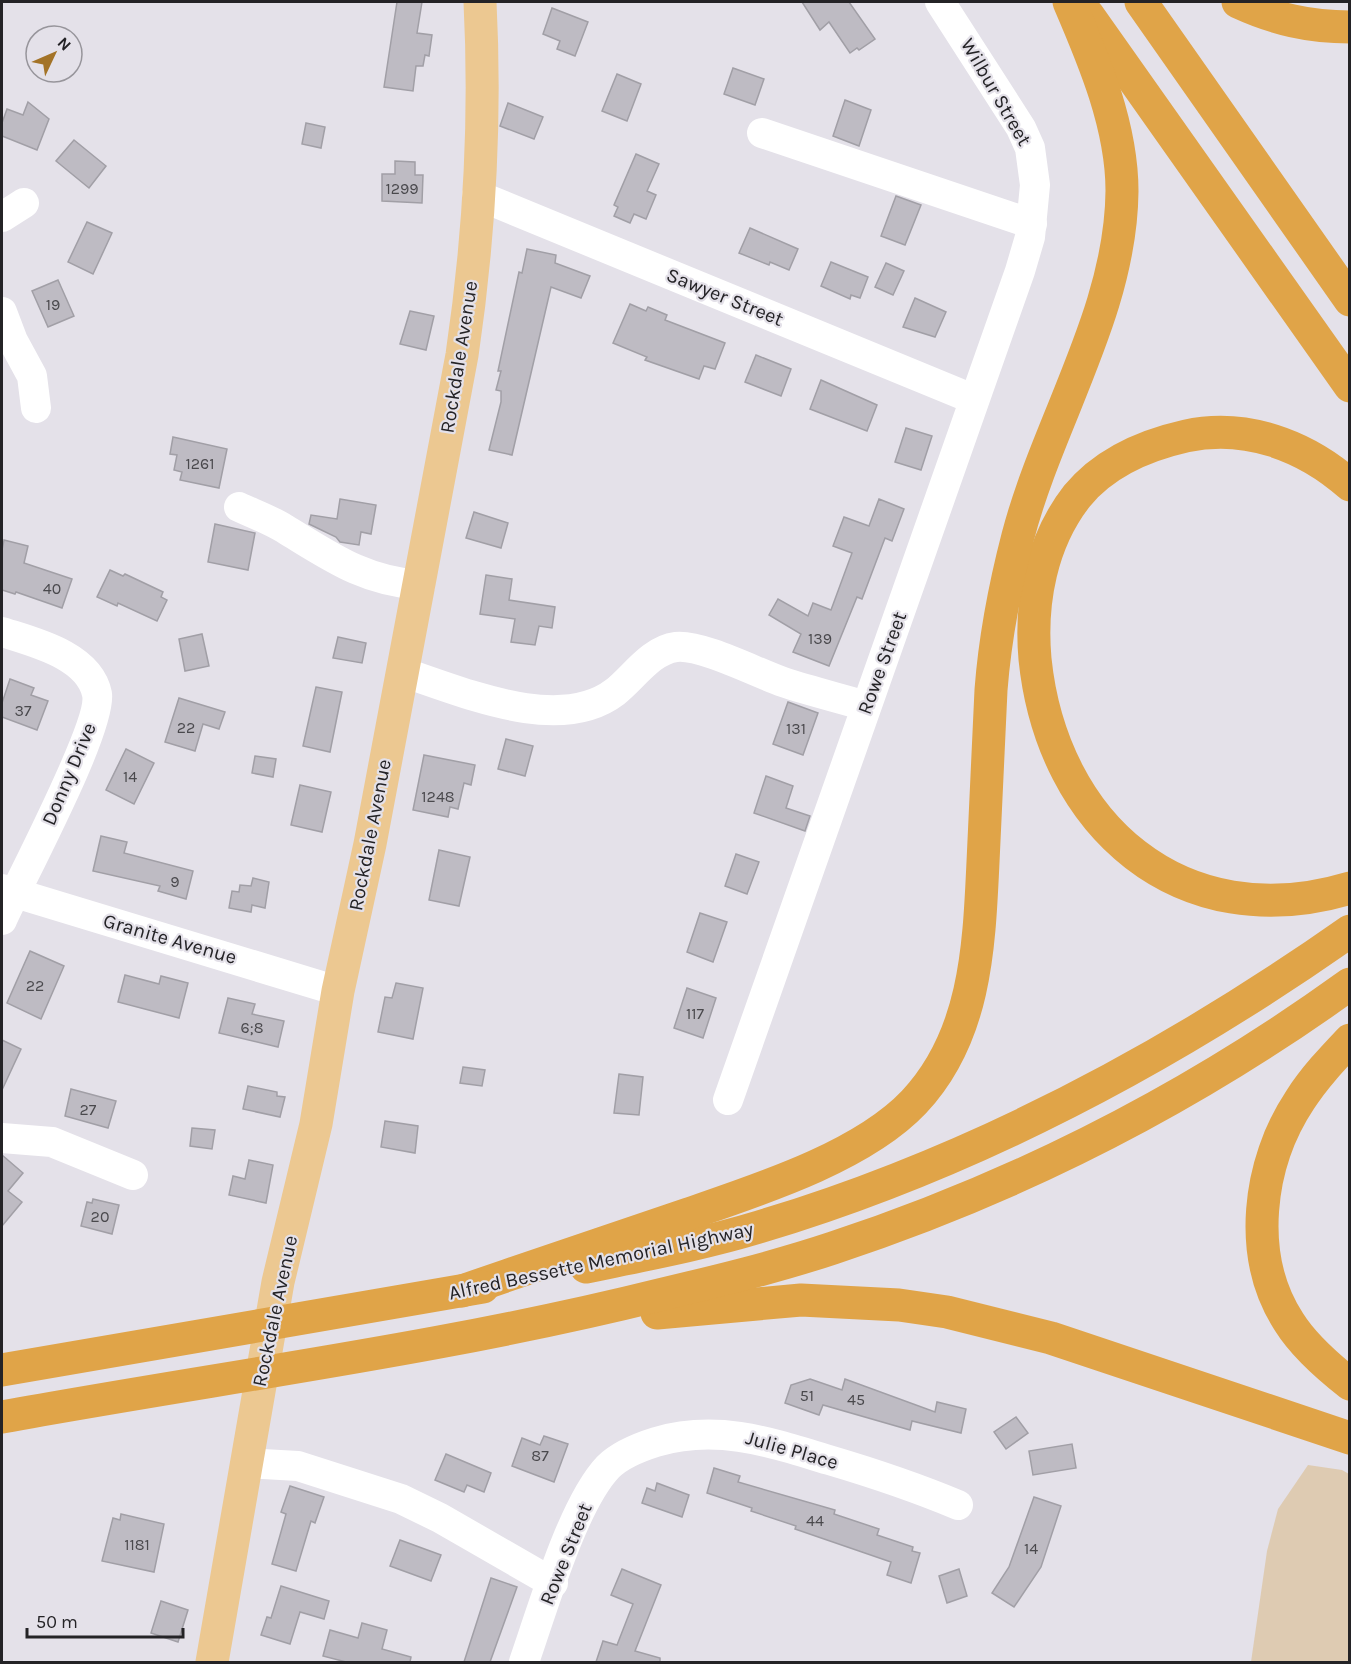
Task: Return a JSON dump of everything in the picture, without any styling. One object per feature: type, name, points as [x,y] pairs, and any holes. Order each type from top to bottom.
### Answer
[{"type":"highway","points":[[462,1291],[749,1193],[814,1166],[877,1131],[904,1112],[926,1088],[950,1051],[968,1002],[979,940],[992,687],[1009,570],[1032,490],[1105,292],[1119,223],[1122,188],[1118,148],[1096,69],[1069,2]]},
{"type":"highway","points":[[1078,2],[1350,386]]},
{"type":"highway","points":[[1141,2],[1350,300]]},
{"type":"highway","points":[[1238,2],[1300,24],[1350,27]]},
{"type":"highway","points":[[1350,485],[1295,449],[1270,439],[1234,433],[1196,434],[1160,442],[1131,454],[1102,472],[1078,494],[1061,519],[1039,579],[1034,612],[1034,646],[1045,717],[1062,762],[1075,788],[1094,815],[1116,840],[1141,861],[1169,878],[1199,891],[1231,898],[1269,902],[1310,898],[1350,888]]},
{"type":"highway","name":"Alfred Bessette Memorial Highway","points":[[2,1370],[462,1291],[699,1243],[823,1207],[1004,1135],[1110,1083],[1229,1011],[1350,931]]},
{"type":"highway","points":[[2,1416],[361,1357],[535,1324],[789,1262],[953,1204],[1070,1152],[1146,1114],[1255,1049],[1350,984]]},
{"type":"highway","points":[[1350,1040],[1311,1083],[1287,1123],[1269,1169],[1262,1216],[1267,1268],[1276,1296],[1288,1321],[1305,1344],[1350,1384]]},
{"type":"highway","points":[[535,1324],[801,1300],[899,1305],[1000,1323],[1051,1338],[1350,1438]]},
{"type":"main road","name":"Rockdale Avenue","points":[[212,1662],[278,1282],[316,1124],[338,991],[370,844],[465,336],[477,195],[481,99],[480,2]]},
{"type":"street","name":"Wilbur Street","points":[[940,2],[1021,128],[1030,148],[1035,185],[1032,225]]},
{"type":"street","points":[[762,133],[1032,225]]},
{"type":"street","name":"Sawyer Street","points":[[477,195],[973,399]]},
{"type":"street","name":"Rowe Street","points":[[728,1100],[928,536],[973,399],[1010,303],[1032,225]]},
{"type":"street","points":[[2,312],[13,341],[32,376],[36,408]]},
{"type":"street","points":[[239,507],[283,527],[345,566],[390,583],[420,585]]},
{"type":"street","name":"Donny Drive","points":[[2,632],[66,657],[85,673],[97,695],[97,708],[78,760],[6,901]]},
{"type":"street","points":[[402,672],[516,706],[544,711],[579,710],[614,693],[652,658],[675,647],[698,650],[784,682],[866,706]]},
{"type":"street","name":"Granite Avenue","points":[[6,901],[338,991]]},
{"type":"street","points":[[2,1138],[52,1142],[133,1174]]},
{"type":"street","name":"Julie Place","points":[[623,1456],[666,1439],[700,1434],[735,1434],[766,1440],[891,1479],[958,1505]]},
{"type":"street","name":"Rowe Street","points":[[525,1662],[584,1503],[600,1476],[623,1456]]},
{"type":"street","points":[[246,1462],[298,1466],[401,1499],[440,1518],[553,1583]]},
{"type":"shaded area","points":[[1308,1465],[1342,1470],[1349,1474],[1349,1660],[1346,1662],[1251,1662],[1267,1551],[1278,1509]]},
{"type":"building","points":[[397,2],[422,2],[417,33],[432,35],[429,56],[425,55],[423,66],[416,66],[413,91],[384,87]]},
{"type":"building","points":[[802,2],[849,2],[875,39],[850,53],[829,22],[820,30]]},
{"type":"building","points":[[552,8],[588,22],[575,56],[557,49],[560,41],[543,34]]},
{"type":"building","points":[[733,68],[764,79],[755,105],[724,94]]},
{"type":"building","points":[[617,74],[641,84],[627,121],[602,111]]},
{"type":"building","points":[[845,100],[871,110],[859,146],[833,136]]},
{"type":"building","points":[[28,102],[49,119],[37,150],[2,136],[2,123],[7,109],[23,115]]},
{"type":"building","points":[[508,103],[543,117],[534,139],[500,126]]},
{"type":"building","points":[[306,123],[325,127],[321,148],[302,144]]},
{"type":"building","points":[[74,140],[106,166],[89,188],[56,161]]},
{"type":"building","points":[[636,154],[659,164],[647,191],[656,195],[646,219],[634,214],[630,223],[614,216],[618,207],[614,205]]},
{"type":"building","points":[[395,161],[415,162],[415,175],[423,175],[422,203],[382,201],[382,174],[395,174]]},
{"type":"building","points":[[896,196],[921,205],[905,245],[881,236]]},
{"type":"building","points":[[87,222],[112,233],[93,274],[68,262]]},
{"type":"building","points":[[750,228],[798,249],[789,270],[739,253]]},
{"type":"building","points":[[527,249],[556,255],[555,263],[590,276],[581,298],[551,287],[512,455],[489,450],[501,402],[501,391],[496,390],[501,371],[498,371],[519,272],[522,273]]},
{"type":"building","points":[[831,262],[868,277],[860,298],[851,295],[850,299],[821,286]]},
{"type":"building","points":[[886,263],[904,271],[893,295],[875,287]]},
{"type":"building","points":[[58,280],[74,316],[48,327],[32,291]]},
{"type":"building","points":[[915,298],[946,312],[935,337],[903,327]]},
{"type":"building","points":[[630,304],[646,311],[648,307],[667,315],[665,320],[725,343],[715,369],[704,366],[699,379],[645,360],[647,357],[613,343]]},
{"type":"building","points":[[410,311],[434,316],[426,350],[400,344]]},
{"type":"building","points":[[756,355],[791,369],[781,396],[745,382]]},
{"type":"building","points":[[821,380],[877,405],[867,431],[810,409]]},
{"type":"building","points":[[906,428],[932,436],[921,470],[895,462]]},
{"type":"building","points":[[173,437],[227,449],[219,488],[180,480],[182,472],[174,470],[177,455],[170,454]]},
{"type":"building","points":[[340,499],[376,505],[371,534],[361,532],[359,545],[340,542],[336,537],[309,524],[311,515],[337,519]]},
{"type":"building","points":[[879,499],[904,509],[892,541],[885,538],[862,599],[857,597],[829,666],[793,652],[801,634],[769,615],[778,599],[808,616],[813,603],[831,610],[852,553],[833,546],[844,517],[869,526]]},
{"type":"building","points":[[474,512],[508,523],[501,548],[466,538]]},
{"type":"building","points":[[215,524],[255,533],[248,570],[208,562]]},
{"type":"building","points":[[4,540],[28,546],[24,563],[72,579],[62,608],[16,592],[15,594],[2,590]]},
{"type":"building","points":[[110,570],[123,576],[125,574],[163,592],[161,597],[167,600],[157,621],[118,603],[117,606],[97,597]]},
{"type":"building","points":[[486,575],[512,579],[509,600],[555,607],[552,628],[539,626],[535,645],[511,642],[515,619],[480,614]]},
{"type":"building","points":[[202,634],[209,666],[185,671],[179,639]]},
{"type":"building","points":[[338,637],[366,643],[362,663],[333,658]]},
{"type":"building","points":[[10,679],[34,688],[31,695],[48,701],[37,730],[2,717],[2,703]]},
{"type":"building","points":[[316,687],[342,692],[330,752],[303,746]]},
{"type":"building","points":[[179,698],[225,712],[219,729],[203,724],[195,751],[165,742]]},
{"type":"building","points":[[788,702],[818,713],[803,755],[773,744]]},
{"type":"building","points":[[506,739],[533,746],[525,776],[498,769]]},
{"type":"building","points":[[126,749],[154,763],[134,804],[106,790]]},
{"type":"building","points":[[424,755],[475,765],[471,785],[464,783],[458,809],[450,807],[448,817],[413,810]]},
{"type":"building","points":[[255,756],[276,759],[273,777],[252,773]]},
{"type":"building","points":[[766,776],[793,786],[786,808],[810,816],[805,831],[754,813]]},
{"type":"building","points":[[300,785],[331,792],[322,832],[291,825]]},
{"type":"building","points":[[101,836],[127,842],[124,853],[193,871],[186,899],[158,891],[160,886],[93,871]]},
{"type":"building","points":[[439,850],[470,857],[459,906],[429,900]]},
{"type":"building","points":[[736,854],[759,862],[747,894],[725,886]]},
{"type":"building","points":[[253,878],[269,882],[265,908],[252,905],[251,912],[229,908],[232,891],[239,892],[240,885],[251,886]]},
{"type":"building","points":[[700,913],[727,922],[713,962],[687,952]]},
{"type":"building","points":[[30,951],[64,966],[41,1019],[7,1003]]},
{"type":"building","points":[[125,975],[159,984],[161,976],[188,983],[179,1018],[118,1002]]},
{"type":"building","points":[[396,983],[423,988],[413,1039],[378,1032],[385,997],[392,998]]},
{"type":"building","points":[[687,988],[716,998],[703,1038],[674,1028]]},
{"type":"building","points":[[228,998],[255,1004],[252,1014],[284,1021],[278,1047],[219,1033]]},
{"type":"building","points":[[2,1040],[21,1049],[2,1090]]},
{"type":"building","points":[[463,1067],[485,1070],[482,1086],[460,1083]]},
{"type":"building","points":[[619,1074],[643,1077],[639,1115],[614,1113]]},
{"type":"building","points":[[248,1086],[277,1092],[277,1096],[285,1097],[280,1117],[243,1109]]},
{"type":"building","points":[[71,1089],[116,1101],[108,1128],[65,1116]]},
{"type":"building","points":[[385,1121],[418,1126],[415,1153],[381,1147]]},
{"type":"building","points":[[192,1128],[215,1130],[212,1149],[190,1146]]},
{"type":"building","points":[[2,1155],[23,1173],[8,1191],[22,1202],[2,1226]]},
{"type":"building","points":[[249,1160],[273,1165],[266,1203],[229,1195],[233,1176],[245,1179]]},
{"type":"building","points":[[93,1199],[119,1205],[112,1234],[81,1226],[87,1202],[92,1203]]},
{"type":"building","points":[[810,1379],[842,1390],[845,1379],[935,1412],[937,1402],[966,1409],[961,1433],[912,1421],[910,1430],[823,1405],[819,1415],[785,1403],[791,1385]]},
{"type":"building","points":[[1016,1417],[1028,1433],[1006,1449],[994,1432]]},
{"type":"building","points":[[544,1436],[568,1444],[554,1482],[512,1466],[522,1438],[540,1445]]},
{"type":"building","points":[[1072,1444],[1076,1468],[1033,1475],[1029,1451]]},
{"type":"building","points":[[446,1454],[491,1473],[484,1492],[467,1485],[464,1492],[435,1480]]},
{"type":"building","points":[[714,1468],[740,1476],[738,1482],[835,1510],[834,1514],[879,1529],[877,1535],[913,1547],[912,1551],[920,1553],[911,1583],[887,1575],[891,1562],[795,1529],[796,1526],[751,1511],[752,1508],[707,1493]]},
{"type":"building","points":[[657,1483],[689,1495],[682,1517],[642,1503],[647,1488],[655,1491]]},
{"type":"building","points":[[290,1486],[324,1497],[315,1523],[311,1521],[296,1571],[272,1564],[286,1514],[281,1512]]},
{"type":"building","points":[[1034,1497],[1061,1506],[1041,1567],[1014,1607],[992,1593],[1009,1567]]},
{"type":"building","points":[[121,1514],[164,1524],[154,1572],[102,1561],[113,1518],[120,1520]]},
{"type":"building","points":[[400,1540],[441,1555],[431,1581],[390,1566]]},
{"type":"building","points":[[622,1569],[661,1585],[635,1651],[660,1658],[660,1662],[596,1662],[603,1641],[617,1645],[633,1604],[611,1595]]},
{"type":"building","points":[[959,1569],[967,1596],[947,1603],[939,1576]]},
{"type":"building","points":[[491,1578],[517,1587],[490,1662],[464,1662]]},
{"type":"building","points":[[281,1586],[329,1601],[324,1619],[300,1612],[290,1644],[261,1635],[267,1617],[271,1618]]},
{"type":"building","points":[[161,1601],[188,1610],[178,1642],[151,1633]]},
{"type":"building","points":[[362,1623],[387,1630],[382,1649],[411,1657],[410,1662],[346,1662],[323,1656],[330,1630],[358,1638]]}]
